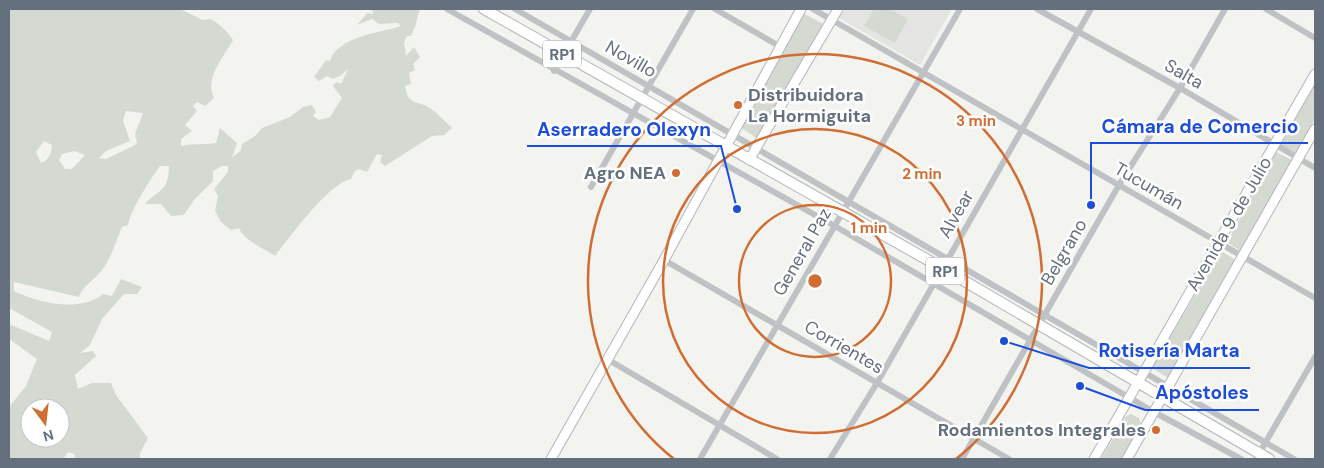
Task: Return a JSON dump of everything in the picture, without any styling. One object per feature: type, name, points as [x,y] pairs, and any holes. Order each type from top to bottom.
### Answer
[{"type":"main road","name":"RP1","points":[[484,9],[726,148],[842,212],[944,264],[1038,326],[1262,457]]},
{"type":"main road","points":[[553,458],[726,148],[779,46],[801,9]]},
{"type":"main road","points":[[749,160],[838,9]]},
{"type":"main road","name":"Avenida 9 de Julio","points":[[1094,459],[1315,74]]},
{"type":"main road","name":"Avenida 9 de Julio","points":[[1127,459],[1315,129]]},
{"type":"street","points":[[447,9],[554,71],[833,226],[1128,398],[1240,459]]},
{"type":"street","name":"Novillo","points":[[515,9],[849,201],[944,264],[1045,315],[1142,373],[1294,459]]},
{"type":"street","points":[[554,71],[590,9]]},
{"type":"street","points":[[591,187],[693,9]]},
{"type":"street","points":[[716,9],[779,46]]},
{"type":"street","name":"Tucumán","points":[[813,9],[1315,298]]},
{"type":"street","name":"General Paz","points":[[700,459],[960,9]]},
{"type":"street","name":"Salta","points":[[1037,9],[1180,88],[1315,168]]},
{"type":"street","name":"Alvear","points":[[830,459],[877,383],[1091,9]]},
{"type":"street","name":"Belgrano","points":[[962,459],[1119,185],[1180,88],[1225,9]]},
{"type":"street","points":[[1266,9],[1315,38]]},
{"type":"street","name":"Corrientes","points":[[664,260],[1009,459]]},
{"type":"street","points":[[1262,457],[1266,443],[1315,358]]},
{"type":"street","points":[[607,359],[777,459]]},
{"type":"shaded area","points":[[9,9],[180,9],[203,20],[211,19],[215,21],[224,28],[233,40],[213,75],[211,83],[214,98],[205,106],[197,102],[193,106],[197,111],[185,125],[192,131],[181,139],[181,146],[216,143],[220,128],[237,143],[232,158],[241,150],[242,144],[255,136],[262,128],[290,117],[303,107],[312,105],[316,112],[313,116],[319,120],[330,117],[342,98],[333,86],[336,82],[341,84],[348,69],[333,79],[327,76],[319,81],[314,77],[326,60],[330,61],[334,53],[350,41],[401,26],[398,23],[379,24],[372,19],[357,25],[367,13],[373,14],[373,11],[368,9],[420,9],[413,33],[411,36],[407,36],[404,42],[406,56],[414,47],[420,57],[413,64],[415,70],[409,73],[411,84],[405,86],[406,93],[414,102],[430,108],[452,128],[444,135],[432,136],[385,166],[380,162],[382,155],[377,154],[367,172],[359,169],[355,171],[351,179],[332,190],[321,200],[275,256],[250,241],[239,228],[231,230],[221,222],[215,211],[218,196],[214,189],[228,172],[228,166],[222,166],[213,171],[213,181],[194,200],[184,215],[171,216],[161,204],[145,204],[163,189],[167,181],[169,166],[160,166],[146,186],[128,225],[122,227],[105,266],[83,289],[79,297],[14,282],[14,291],[47,302],[71,305],[93,300],[103,294],[112,296],[121,279],[142,287],[137,294],[124,294],[102,319],[90,345],[80,353],[93,351],[96,356],[75,375],[78,389],[92,383],[111,383],[116,395],[148,438],[140,453],[140,459],[76,459],[74,454],[68,452],[63,459],[9,459],[9,407],[26,386],[37,359],[9,339],[9,324],[49,341],[52,332],[9,308]],"holes":[[[126,111],[143,113],[135,134],[137,144],[106,159],[99,158],[106,151],[130,141],[123,120]],[[44,141],[52,145],[49,156],[41,163],[36,152]],[[74,151],[85,155],[72,169],[65,169],[59,160],[62,154]]]},
{"type":"shaded area","points":[[845,9],[952,9],[920,65],[839,18]]},
{"type":"shaded area","points":[[874,9],[889,9],[908,19],[895,43],[864,26]]},
{"type":"shaded area","points":[[803,13],[825,25],[758,139],[740,127]]},
{"type":"shaded area","points":[[1315,83],[1315,119],[1296,153],[1281,145]]},
{"type":"shaded area","points":[[1276,152],[1294,161],[1242,252],[1227,242]]},
{"type":"shaded area","points":[[1221,251],[1237,261],[1170,379],[1152,368]]},
{"type":"shaded area","points":[[1131,414],[1139,418],[1141,424],[1121,459],[1101,459],[1125,417]]},
{"type":"place","name":"Distribuidora La Hormiguita","points":[[738,105]]},
{"type":"place","name":"Agro NEA","points":[[676,173]]},
{"type":"place","name":"Cámara de Comercio","points":[[1091,205]]},
{"type":"place","name":"Aserradero Olexyn","points":[[737,209]]},
{"type":"place","name":"Rotisería Marta","points":[[1004,341]]},
{"type":"place","name":"Apóstoles","points":[[1080,386]]},
{"type":"place","name":"Rodamientos Integrales","points":[[1156,430]]}]
